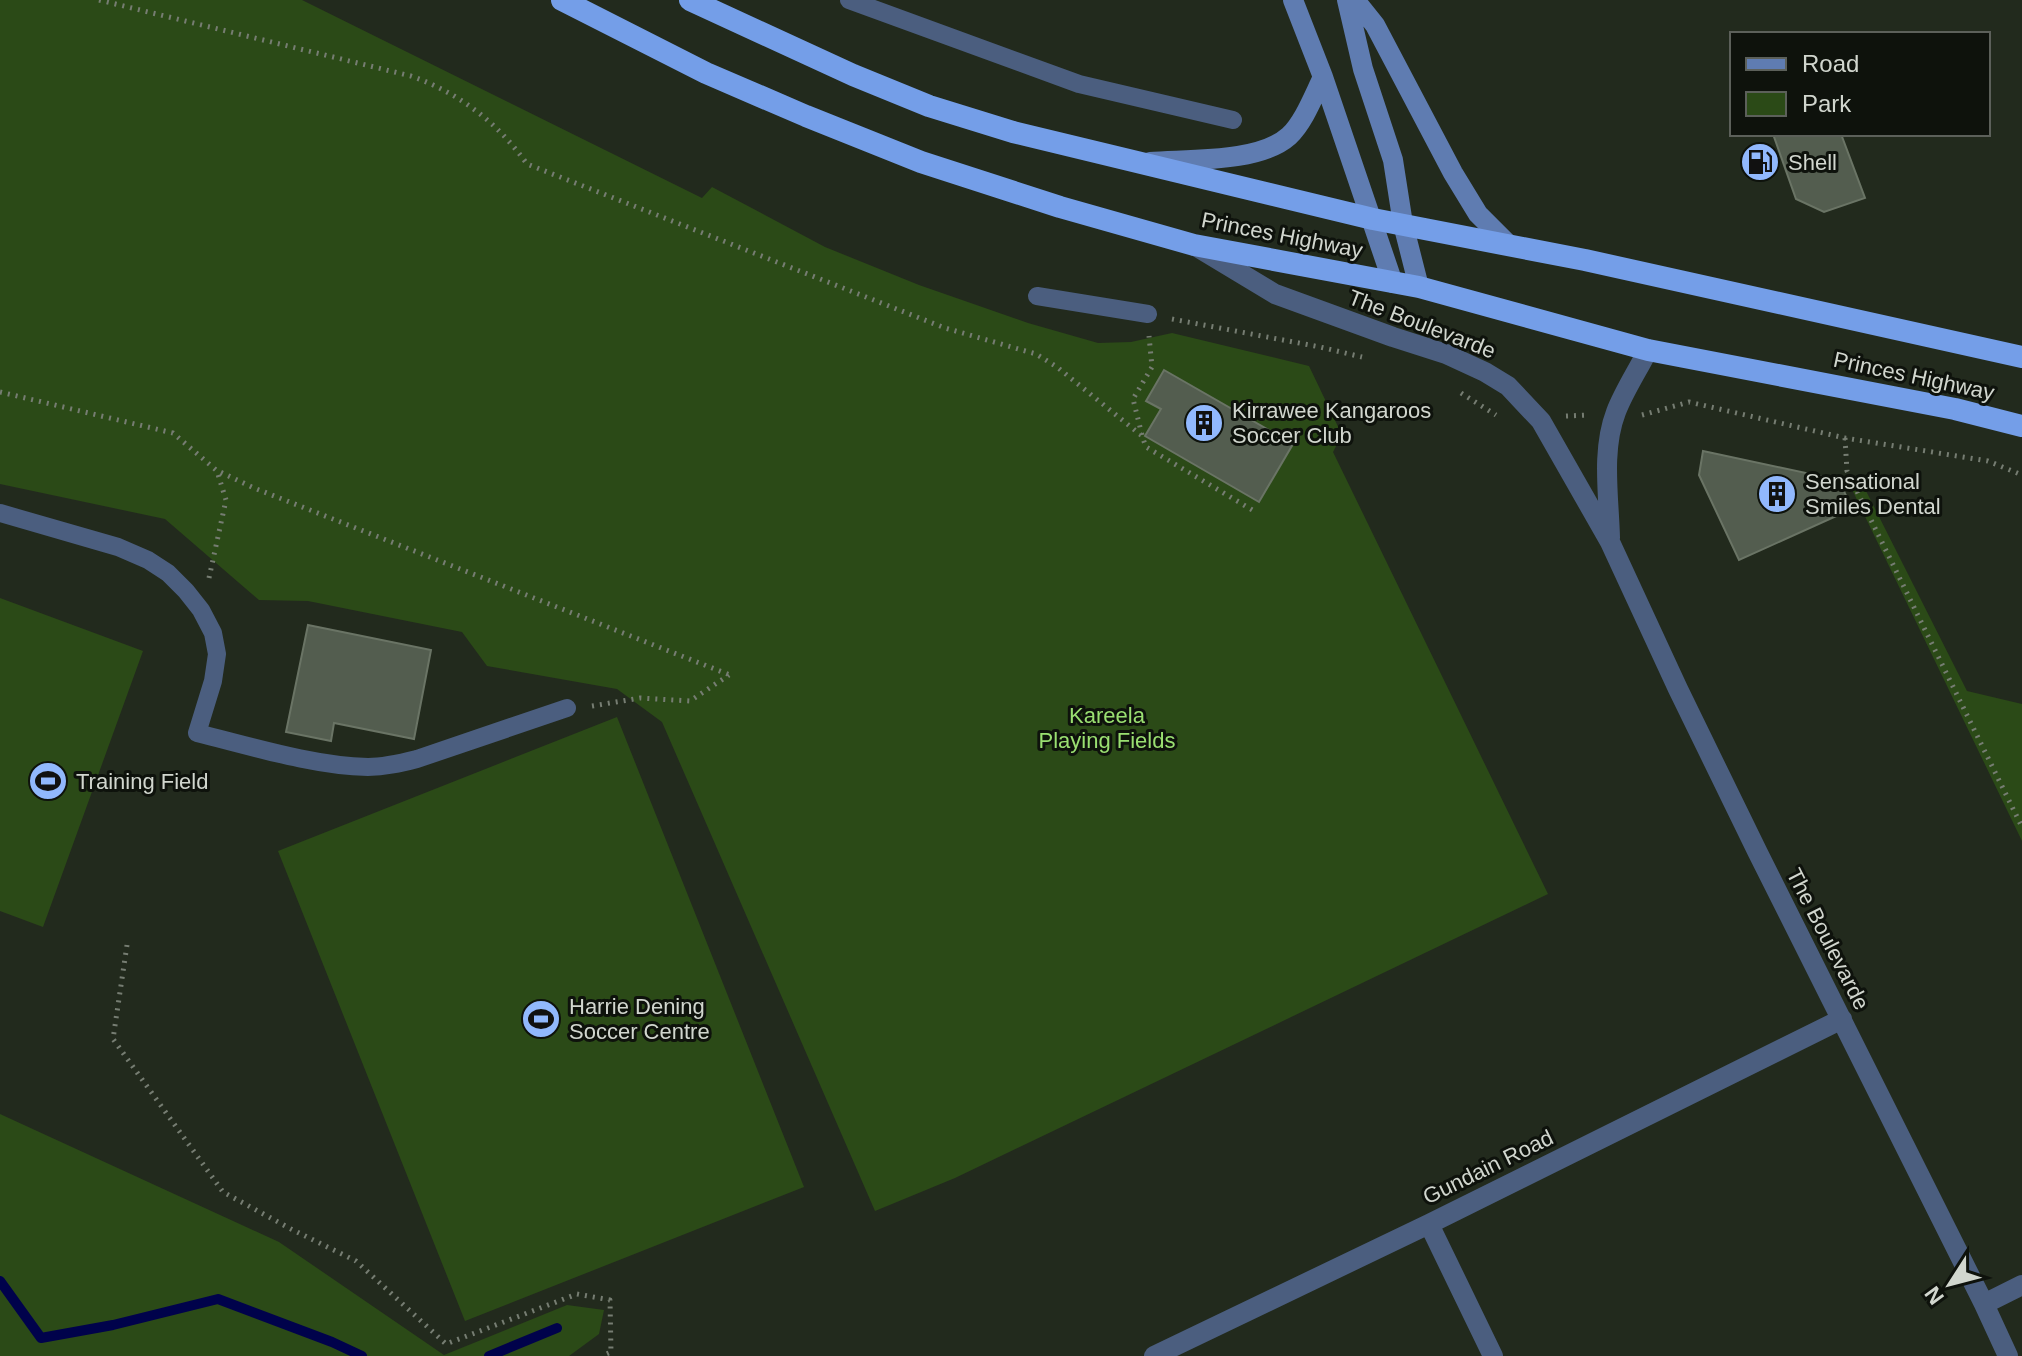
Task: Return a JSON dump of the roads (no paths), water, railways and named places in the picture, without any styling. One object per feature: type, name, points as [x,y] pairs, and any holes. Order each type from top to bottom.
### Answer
[{"type":"highway","name":"Princes Highway","points":[[562,0],[706,73],[806,116],[921,162],[1060,207],[1194,245],[1419,287],[1648,350],[1955,409],[2022,426]]},
{"type":"highway","name":"Princes Highway","points":[[690,0],[853,75],[929,106],[1013,132],[1373,219],[1585,260],[2022,357]]},
{"type":"main road","name":"The Boulevarde","points":[[1293,0],[1323,77],[1393,283]]},
{"type":"main road","name":"The Boulevarde","points":[[1347,0],[1363,69],[1393,160],[1403,224],[1419,287]]},
{"type":"main road","points":[[1355,0],[1375,25],[1478,214],[1510,246]]},
{"type":"main road","points":[[1141,163],[1256,154],[1273,146],[1289,135],[1323,77]]},
{"type":"street","name":"The Boulevarde","points":[[1194,245],[1275,294],[1446,354],[1485,372],[1508,386],[1541,421],[1610,542],[1678,689],[2008,1356]]},
{"type":"street","name":"The Boulevarde","points":[[1610,542],[1607,462],[1610,437],[1616,411],[1648,350]]},
{"type":"street","name":"Gundain Road","points":[[1154,1356],[1429,1224],[1842,1019]]},
{"type":"street","points":[[1429,1224],[1493,1356]]},
{"type":"street","points":[[1984,1304],[2022,1285]]},
{"type":"lane","points":[[849,0],[1079,84],[1233,120]]},
{"type":"lane","points":[[1037,296],[1148,314]]},
{"type":"lane","points":[[0,513],[118,547],[148,560],[168,573],[186,591],[213,633],[217,654],[213,681],[197,733],[293,756],[369,767],[417,759],[567,708]]},
{"type":"waterway","points":[[0,1281],[41,1338],[113,1325],[218,1299],[362,1356]]},
{"type":"waterway","points":[[489,1356],[557,1328]]},
{"type":"place","name":"Shell","points":[[1760,162]]},
{"type":"place","name":"Kirrawee Kangaroos Soccer Club","points":[[1204,423]]},
{"type":"place","name":"Sensational Smiles Dental","points":[[1777,494]]},
{"type":"place","name":"Training Field","points":[[48,781]]},
{"type":"place","name":"Harrie Dening Soccer Centre","points":[[541,1019]]},
{"type":"park label","name":"Kareela Playing Fields","points":[[1107,728]]}]
